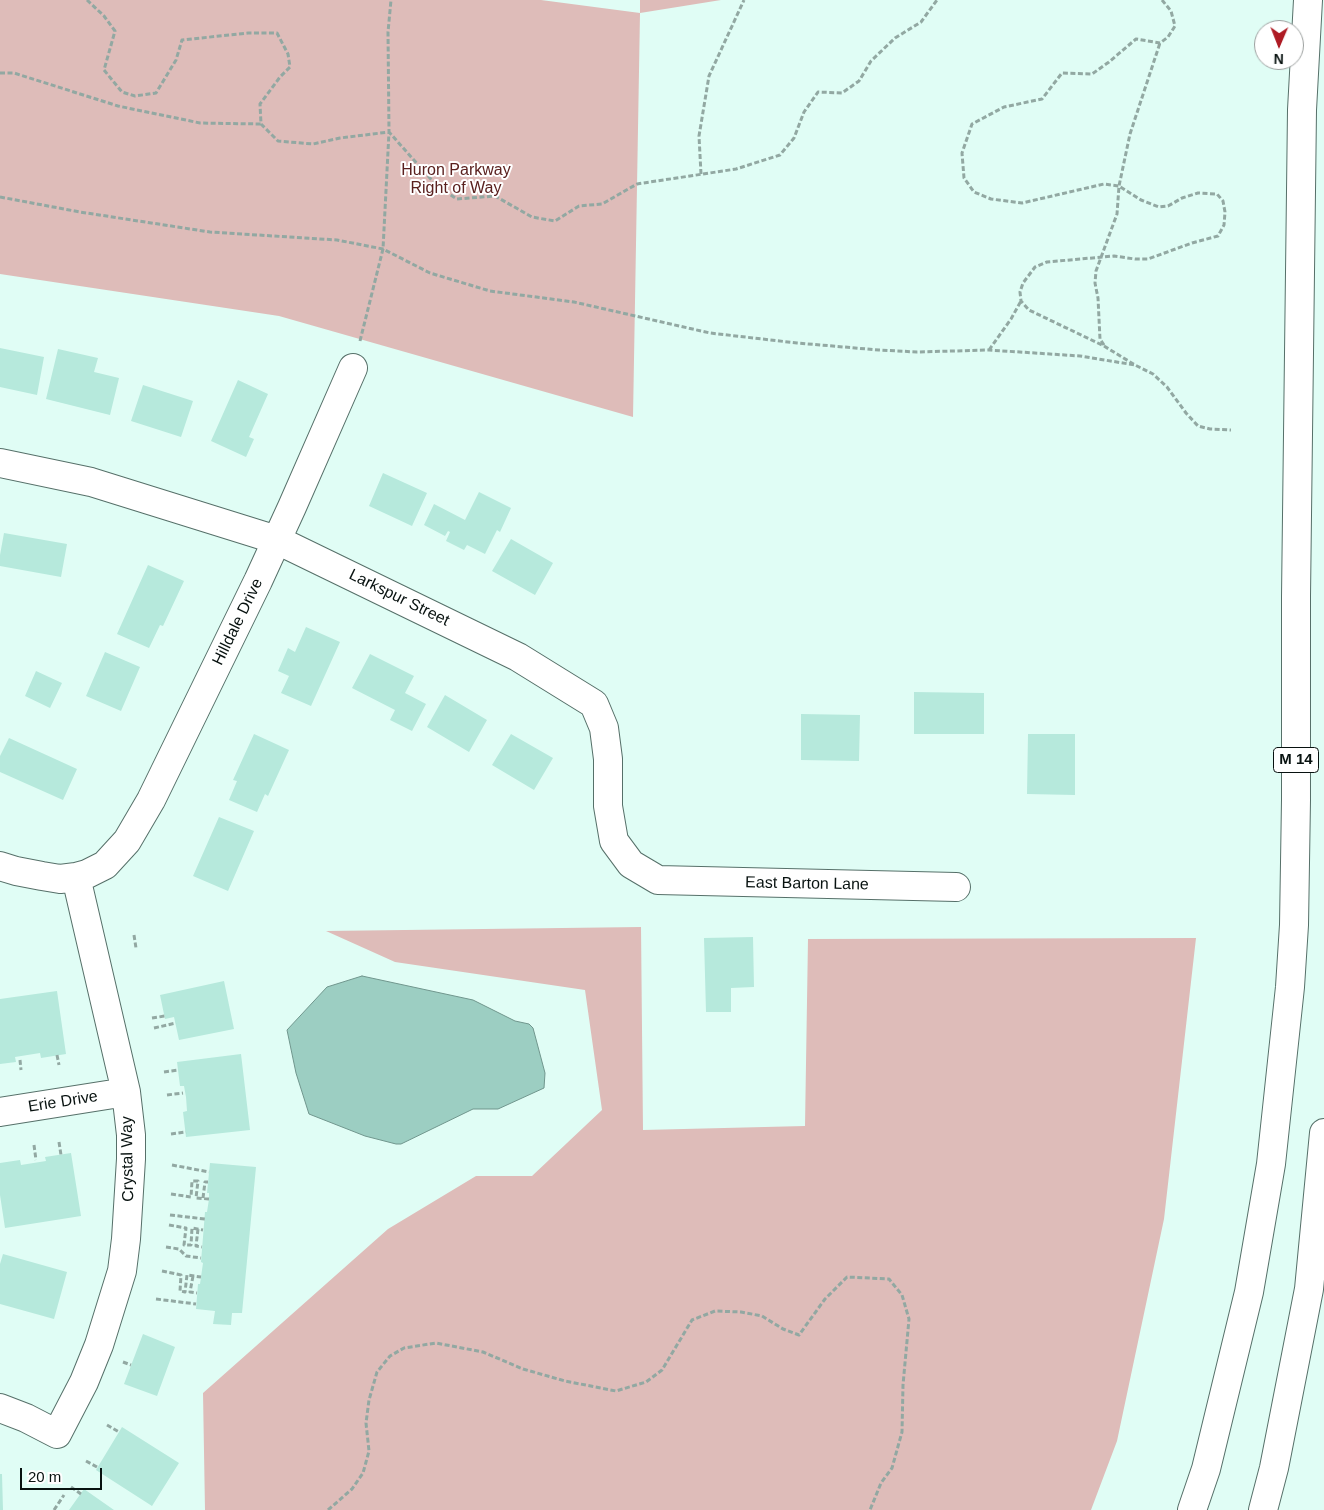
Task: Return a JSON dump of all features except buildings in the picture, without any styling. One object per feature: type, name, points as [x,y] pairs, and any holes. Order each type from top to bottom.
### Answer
[{"type":"main road","name":"M 14","points":[[1192,1510],[1206,1469],[1249,1292],[1271,1164],[1290,988],[1294,925],[1296,800],[1296,596],[1302,110],[1308,0]]},
{"type":"main road","name":"Hilldale Drive","points":[[76,878],[105,865],[127,842],[151,800],[277,540],[353,368]]},
{"type":"main road","name":"Larkspur Street","points":[[0,463],[92,482],[277,540],[518,657],[594,704],[604,728],[608,759],[608,806],[614,841],[631,864],[658,880]]},
{"type":"main road","points":[[0,866],[42,876],[76,878]]},
{"type":"main road","name":"Crystal Way","points":[[0,1408],[26,1418],[57,1434],[84,1382],[99,1345],[122,1271],[130,1202],[131,1159],[131,1135],[126,1092],[76,878]]},
{"type":"main road","name":"East Barton Lane","points":[[658,880],[956,887]]},
{"type":"main road","name":"Erie Drive","points":[[0,1112],[126,1092]]},
{"type":"main road","points":[[1263,1510],[1274,1468],[1309,1289],[1324,1133]]},
{"type":"path","points":[[87,0],[104,16],[114,31],[104,70],[122,92],[135,96],[156,92],[176,60],[182,40],[240,34],[277,33],[288,54],[290,67],[260,104],[261,124],[278,141],[313,144],[340,138],[389,132]]},
{"type":"path","points":[[353,368],[384,249],[389,132],[388,32],[391,0]]},
{"type":"path","points":[[701,174],[699,136],[709,76],[744,0]]},
{"type":"path","points":[[389,132],[437,186],[457,199],[495,196],[532,217],[555,221],[578,206],[602,204],[637,184],[736,169],[780,155],[794,138],[804,112],[818,92],[842,93],[859,81],[871,61],[895,38],[922,22],[937,0]]},
{"type":"path","points":[[1104,346],[1100,339],[1098,298],[1095,283],[1096,271],[1118,214],[1119,186],[1130,134],[1160,43],[1168,37],[1174,26],[1171,11],[1162,0]]},
{"type":"path","points":[[1160,43],[1136,39],[1092,74],[1062,73],[1042,99],[1004,107],[972,124],[962,153],[964,178],[974,192],[991,199],[1022,203],[1104,184],[1119,186],[1141,200],[1159,207],[1168,206],[1182,198],[1198,193],[1216,194],[1223,201],[1224,224],[1218,236],[1148,259],[1101,257],[1047,262],[1035,267],[1023,282],[1020,292],[1021,301],[1029,310],[1104,346],[1135,366],[1153,374],[1198,426],[1210,429],[1231,430]]},
{"type":"path","points":[[0,73],[14,73],[118,106],[200,123],[261,124]]},
{"type":"path","points":[[0,196],[80,212],[210,232],[337,240],[384,249],[430,273],[490,291],[574,302],[710,333],[878,350],[917,352],[989,350],[1080,356],[1135,366]]},
{"type":"path","points":[[989,350],[1021,301]]},
{"type":"path","points":[[134,935],[136,948]]},
{"type":"path","points":[[152,1018],[165,1016]]},
{"type":"path","points":[[154,1028],[176,1023]]},
{"type":"path","points":[[57,1055],[59,1065]]},
{"type":"path","points":[[20,1060],[21,1070]]},
{"type":"path","points":[[164,1072],[178,1070]]},
{"type":"path","points":[[167,1095],[183,1093]]},
{"type":"path","points":[[171,1134],[186,1132]]},
{"type":"path","points":[[59,1142],[61,1154]]},
{"type":"path","points":[[34,1145],[36,1160]]},
{"type":"path","points":[[172,1165],[209,1172]]},
{"type":"path","points":[[171,1194],[191,1197],[192,1181],[198,1182],[196,1198],[209,1199]]},
{"type":"path","points":[[203,1198],[205,1182],[208,1182]]},
{"type":"path","points":[[170,1215],[205,1219]]},
{"type":"path","points":[[169,1225],[186,1228],[184,1244],[191,1245],[192,1228],[204,1230]]},
{"type":"path","points":[[198,1229],[196,1246],[202,1247]]},
{"type":"path","points":[[166,1247],[180,1249],[186,1256],[201,1258]]},
{"type":"path","points":[[162,1272],[181,1274],[180,1291],[186,1292],[187,1275],[201,1277]]},
{"type":"path","points":[[192,1276],[190,1292],[197,1293]]},
{"type":"path","points":[[328,1510],[352,1489],[363,1473],[369,1451],[366,1424],[368,1408],[377,1372],[390,1356],[404,1348],[436,1343],[483,1352],[532,1372],[616,1391],[646,1382],[662,1370],[692,1320],[715,1311],[741,1312],[762,1316],[783,1329],[799,1335],[825,1299],[848,1277],[889,1279],[902,1295],[909,1319],[903,1385],[902,1432],[892,1468],[881,1483],[870,1510]]},
{"type":"path","points":[[156,1299],[196,1304]]},
{"type":"path","points":[[107,1425],[119,1432]]},
{"type":"path","points":[[86,1461],[97,1468]]},
{"type":"path","points":[[70,1487],[81,1494]]},
{"type":"path","points":[[54,1510],[64,1495]]},
{"type":"green space","name":"Huron Parkway Right of Way","points":[[0,0],[541,0],[640,13],[633,417],[279,316],[0,274]]},
{"type":"green space","points":[[640,0],[721,0],[640,13]]},
{"type":"green space","points":[[641,927],[643,1130],[805,1126],[808,939],[1196,938],[1164,1219],[1117,1441],[1091,1510],[205,1510],[203,1393],[388,1229],[476,1176],[532,1176],[602,1110],[585,990],[395,962],[326,931]]},
{"type":"shaded area","points":[[362,976],[473,1000],[515,1021],[529,1024],[533,1028],[545,1073],[544,1088],[498,1109],[473,1109],[401,1144],[365,1136],[309,1114],[296,1073],[287,1030],[327,987]]}]
